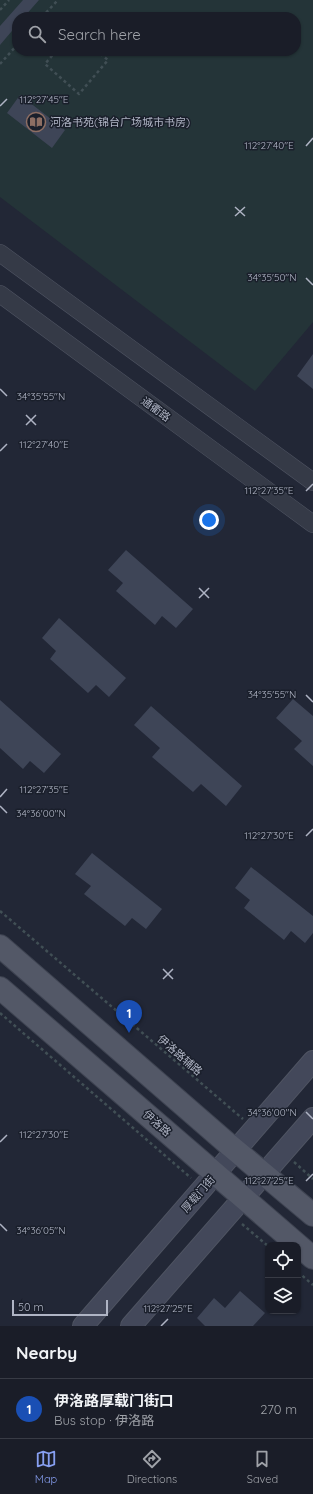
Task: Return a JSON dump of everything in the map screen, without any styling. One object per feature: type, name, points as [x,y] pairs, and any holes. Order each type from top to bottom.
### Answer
[{"type":"main road","points":[[0,946],[263,1174],[313,1215]]},
{"type":"main road","name":"伊洛路","points":[[0,988],[236,1205],[313,1258]]},
{"type":"main road","name":"厚载门街","points":[[83,1326],[313,1061]]},
{"type":"main road","points":[[131,1326],[313,1118]]},
{"type":"street","points":[[0,253],[313,482]]},
{"type":"street","name":"通衢路","points":[[0,294],[313,524]]},
{"type":"path","points":[[0,10],[9,0]]},
{"type":"path","points":[[47,12],[58,0]]},
{"type":"path","points":[[0,64],[12,51]]},
{"type":"path","points":[[52,56],[45,64],[79,94],[108,60],[103,56]]},
{"type":"path","name":"伊洛路辅路","points":[[0,911],[254,1129]]},
{"type":"path","points":[[0,1013],[209,1181]]},
{"type":"path","points":[[283,1153],[313,1179]]},
{"type":"path","points":[[236,1205],[265,1242]]},
{"type":"path","points":[[301,1275],[313,1285]]},
{"type":"shaded area","points":[[0,0],[313,0],[313,322],[255,391],[0,197]]},
{"type":"building","points":[[23,0],[39,0],[28,12],[12,12]]},
{"type":"building","points":[[12,12],[12,31],[0,45],[0,26]]},
{"type":"building","name":"河洛书苑(锦台广场城市书房)","points":[[20,95],[65,130],[52,148],[7,113]]},
{"type":"building","points":[[313,354],[313,389],[297,376]]},
{"type":"building","points":[[126,550],[193,609],[176,628],[162,616],[155,625],[116,591],[123,583],[108,570]]},
{"type":"building","points":[[59,618],[126,678],[109,697],[96,685],[88,693],[50,659],[56,651],[42,638]]},
{"type":"building","points":[[293,699],[313,716],[313,766],[294,749],[302,741],[276,718]]},
{"type":"building","points":[[0,700],[61,754],[44,773],[30,761],[23,769],[0,748]]},
{"type":"building","points":[[151,706],[242,786],[226,806],[201,784],[193,792],[152,757],[160,748],[134,725]]},
{"type":"building","points":[[92,853],[162,909],[146,929],[132,918],[125,926],[84,894],[91,886],[75,874]]},
{"type":"building","points":[[251,867],[313,916],[313,933],[305,943],[291,931],[284,940],[244,908],[250,900],[235,888]]},
{"type":"building","points":[[240,1291],[265,1313],[253,1326],[205,1326],[197,1318],[214,1298],[225,1308]]},
{"type":"place","name":"河洛书苑(锦台广场城市书房)","points":[[36,122]]},
{"type":"place","name":"伊洛路厚载门街口","points":[[129,1033]]}]
